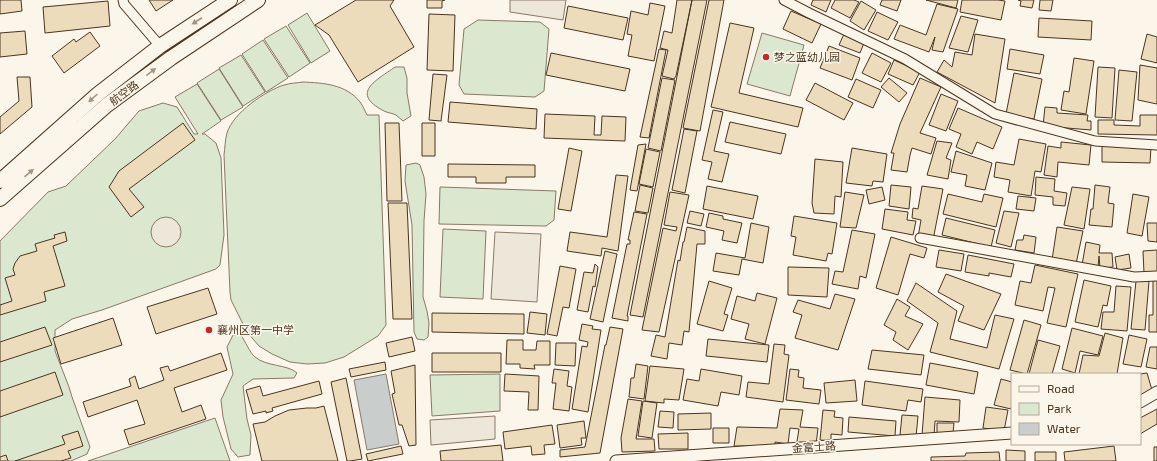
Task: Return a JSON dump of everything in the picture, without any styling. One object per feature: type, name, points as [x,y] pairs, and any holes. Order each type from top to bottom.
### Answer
[{"type":"main road","name":"航空路","points":[[0,181],[98,94],[160,46],[230,0]]},
{"type":"main road","name":"航空路","points":[[0,199],[107,105],[171,58],[258,0]]},
{"type":"street","points":[[123,0],[124,4],[160,46]]},
{"type":"street","points":[[784,0],[905,59],[995,114],[1095,141],[1157,145]]},
{"type":"street","points":[[920,238],[1134,277],[1157,276]]},
{"type":"street","points":[[1141,401],[1157,392]]},
{"type":"street","name":"金富士路","points":[[616,461],[1011,433]]},
{"type":"green space","points":[[307,13],[330,51],[311,63],[288,25]]},
{"type":"green space","points":[[478,20],[540,22],[549,29],[544,91],[535,97],[464,94],[459,85],[464,29]]},
{"type":"green space","points":[[286,26],[310,63],[289,77],[264,39]]},
{"type":"green space","points":[[762,33],[804,45],[790,96],[747,84]]},
{"type":"green space","points":[[263,40],[288,78],[266,92],[242,54]]},
{"type":"green space","points":[[241,55],[265,92],[243,106],[219,68]]},
{"type":"green space","points":[[395,67],[404,67],[407,78],[407,93],[411,116],[403,121],[396,115],[384,111],[374,104],[368,98],[367,93],[374,82]]},
{"type":"green space","points":[[219,69],[243,107],[221,120],[197,83]]},
{"type":"green space","points":[[303,82],[326,84],[348,91],[361,104],[367,115],[379,115],[386,325],[378,336],[344,357],[325,363],[307,364],[290,362],[259,346],[247,332],[231,300],[224,155],[225,141],[230,125],[243,111],[259,98],[276,88],[286,84]]},
{"type":"green space","points":[[197,84],[221,121],[202,134],[205,134],[216,143],[221,158],[224,235],[220,265],[216,269],[102,310],[72,319],[55,330],[55,351],[90,447],[87,454],[71,461],[0,461],[0,241],[48,192],[66,186],[115,139],[139,111],[163,103],[177,107],[194,134],[198,134],[175,97]]},
{"type":"green space","points":[[416,163],[420,165],[424,177],[426,194],[424,221],[423,297],[429,323],[428,337],[424,340],[417,339],[414,332],[412,225],[405,181],[406,165]]},
{"type":"green space","points":[[440,187],[556,191],[554,220],[546,226],[439,224]]},
{"type":"green space","points":[[443,229],[486,231],[483,299],[440,297]]},
{"type":"green space","points":[[233,335],[241,335],[251,353],[260,360],[288,368],[297,373],[294,378],[253,379],[243,386],[247,419],[251,435],[250,455],[238,457],[231,449],[223,417],[221,400],[233,374],[227,347]]},
{"type":"green space","points":[[500,374],[500,411],[432,416],[430,375]]},
{"type":"green space","points":[[215,418],[230,461],[88,461]]},
{"type":"shaded area","points":[[510,0],[566,0],[563,20],[510,12]]},
{"type":"shaded area","points":[[166,217],[172,218],[180,226],[180,238],[172,246],[166,247],[160,246],[152,238],[151,232],[152,226],[160,218]]},
{"type":"shaded area","points":[[495,232],[541,234],[537,302],[491,299]]},
{"type":"shaded area","points":[[495,416],[495,439],[431,445],[430,420]]},
{"type":"water","points":[[386,374],[399,444],[367,450],[354,380]]},
{"type":"building","points":[[0,0],[21,0],[22,11],[0,14]]},
{"type":"building","points":[[149,0],[173,0],[156,11]]},
{"type":"building","points":[[356,0],[394,0],[390,6],[414,47],[358,82],[329,35],[315,25]]},
{"type":"building","points":[[427,0],[445,0],[442,1],[442,8],[427,8]]},
{"type":"building","points":[[677,0],[692,0],[676,76],[674,79],[662,76],[668,50],[660,48],[664,31],[672,33]]},
{"type":"building","points":[[692,0],[707,0],[643,317],[630,315]]},
{"type":"building","points":[[709,0],[724,0],[700,131],[683,128]]},
{"type":"building","points":[[813,0],[831,0],[826,12],[811,5]]},
{"type":"building","points":[[835,0],[854,0],[859,2],[850,18],[831,8]]},
{"type":"building","points":[[882,0],[901,0],[897,11],[880,5]]},
{"type":"building","points":[[926,0],[958,0],[956,8]]},
{"type":"building","points":[[962,0],[1005,1],[1001,20],[960,12]]},
{"type":"building","points":[[1018,0],[1034,0],[1032,8],[1020,6],[1021,1]]},
{"type":"building","points":[[1040,0],[1053,0],[1051,11],[1039,10]]},
{"type":"building","points":[[108,1],[110,26],[45,33],[43,7]]},
{"type":"building","points":[[861,1],[876,10],[864,30],[850,21]]},
{"type":"building","points":[[650,3],[665,6],[654,61],[628,56],[632,35],[627,34],[631,11],[648,15]]},
{"type":"building","points":[[937,4],[958,9],[943,52],[932,50],[935,37],[929,52],[894,39],[900,25],[926,35]]},
{"type":"building","points":[[568,6],[628,18],[623,40],[564,28]]},
{"type":"building","points":[[791,11],[821,24],[812,43],[783,29]]},
{"type":"building","points":[[877,12],[898,22],[888,40],[868,31]]},
{"type":"building","points":[[429,14],[455,15],[453,71],[427,70]]},
{"type":"building","points":[[961,16],[978,20],[968,52],[949,48]]},
{"type":"building","points":[[1039,18],[1092,21],[1091,40],[1038,37]]},
{"type":"building","points":[[730,23],[754,28],[739,93],[803,108],[798,127],[711,107]]},
{"type":"building","points":[[25,31],[27,54],[0,57],[0,33]]},
{"type":"building","points":[[90,32],[100,46],[64,73],[52,56],[74,39],[76,42]]},
{"type":"building","points":[[844,34],[864,43],[860,53],[839,45]]},
{"type":"building","points":[[975,34],[1005,39],[995,103],[937,72],[944,60],[952,67],[955,52],[972,55]]},
{"type":"building","points":[[1147,34],[1157,37],[1157,63],[1141,59]]},
{"type":"building","points":[[829,46],[860,58],[852,80],[820,68]]},
{"type":"building","points":[[659,49],[666,50],[649,138],[640,137]]},
{"type":"building","points":[[1010,49],[1044,55],[1040,74],[1007,69]]},
{"type":"building","points":[[551,53],[630,69],[625,91],[546,75]]},
{"type":"building","points":[[872,53],[891,63],[881,82],[862,73]]},
{"type":"building","points":[[1074,58],[1094,61],[1086,114],[1061,110],[1064,91],[1069,92]]},
{"type":"building","points":[[894,60],[920,72],[913,85],[888,74]]},
{"type":"building","points":[[1140,65],[1157,68],[1157,104],[1138,100]]},
{"type":"building","points":[[1098,67],[1115,68],[1112,118],[1095,117]]},
{"type":"building","points":[[1119,70],[1137,72],[1132,121],[1115,120]]},
{"type":"building","points":[[1014,73],[1042,79],[1034,119],[1006,114]]},
{"type":"building","points":[[433,74],[447,75],[441,121],[429,120]]},
{"type":"building","points":[[17,77],[30,77],[32,107],[0,134],[0,117],[19,101]]},
{"type":"building","points":[[662,78],[675,80],[661,151],[648,148]]},
{"type":"building","points":[[889,78],[907,93],[899,102],[881,87]]},
{"type":"building","points":[[920,78],[941,87],[920,133],[936,138],[931,154],[912,148],[907,172],[891,170],[894,153],[891,153],[900,124]]},
{"type":"building","points":[[856,79],[881,90],[873,108],[848,97]]},
{"type":"building","points":[[815,83],[853,103],[844,120],[806,100]]},
{"type":"building","points":[[941,94],[958,101],[946,131],[929,125]]},
{"type":"building","points":[[450,102],[537,109],[536,129],[448,122]]},
{"type":"building","points":[[1045,107],[1057,108],[1057,113],[1088,115],[1087,121],[1091,121],[1091,130],[1043,126]]},
{"type":"building","points":[[958,108],[1002,127],[993,149],[977,142],[972,154],[956,147],[961,134],[949,129]]},
{"type":"building","points":[[713,110],[723,112],[714,151],[729,154],[722,182],[708,179],[712,162],[702,160]]},
{"type":"building","points":[[545,114],[595,116],[594,135],[601,135],[602,116],[626,117],[625,141],[544,138]]},
{"type":"building","points":[[1140,115],[1157,115],[1157,135],[1098,134],[1098,120],[1114,120],[1114,125],[1140,126]]},
{"type":"building","points":[[730,122],[786,134],[781,154],[725,142]]},
{"type":"building","points":[[183,123],[195,140],[129,189],[144,207],[131,217],[109,187],[119,171]]},
{"type":"building","points":[[385,123],[399,123],[402,201],[387,201]]},
{"type":"building","points":[[422,123],[435,123],[435,156],[422,156]]},
{"type":"building","points":[[684,129],[697,131],[685,193],[672,190]]},
{"type":"building","points":[[1019,139],[1046,144],[1041,172],[1035,171],[1031,196],[1008,192],[1010,180],[994,177],[996,162],[1014,165]]},
{"type":"building","points":[[937,141],[952,143],[946,158],[951,160],[948,179],[927,175]]},
{"type":"building","points":[[1061,142],[1091,145],[1089,165],[1058,162],[1057,177],[1044,175],[1048,146],[1061,148]]},
{"type":"building","points":[[646,144],[637,191],[630,190],[638,145]]},
{"type":"building","points":[[1102,146],[1151,147],[1150,163],[1102,162]]},
{"type":"building","points":[[569,148],[582,151],[571,211],[558,209]]},
{"type":"building","points":[[852,148],[887,154],[883,182],[873,181],[872,186],[846,183]]},
{"type":"building","points":[[646,149],[660,152],[653,187],[639,184]]},
{"type":"building","points":[[956,151],[992,163],[985,190],[965,186],[967,175],[951,172]]},
{"type":"building","points":[[815,159],[843,162],[841,197],[835,196],[834,214],[814,213],[812,203]]},
{"type":"building","points":[[448,164],[535,165],[535,177],[506,177],[506,183],[476,183],[476,177],[448,177]]},
{"type":"building","points":[[616,175],[628,176],[618,251],[602,248],[601,256],[567,251],[570,232],[607,237]]},
{"type":"building","points":[[1036,177],[1055,179],[1054,191],[1067,193],[1065,206],[1053,205],[1053,197],[1035,195]]},
{"type":"building","points":[[640,185],[653,188],[648,213],[635,211]]},
{"type":"building","points":[[891,185],[911,187],[909,209],[889,206]]},
{"type":"building","points":[[1095,185],[1110,187],[1108,203],[1114,204],[1112,227],[1089,225],[1091,209],[1093,209]]},
{"type":"building","points":[[707,186],[758,196],[753,219],[703,209]]},
{"type":"building","points":[[922,186],[943,189],[933,240],[918,237],[921,220],[912,218],[913,208],[918,209]]},
{"type":"building","points":[[882,187],[885,200],[869,204],[866,190]]},
{"type":"building","points":[[1072,187],[1090,189],[1084,229],[1064,225]]},
{"type":"building","points":[[670,192],[689,195],[659,332],[642,330],[663,228],[676,231],[677,227],[664,225]]},
{"type":"building","points":[[845,192],[864,195],[856,228],[840,227]]},
{"type":"building","points":[[948,194],[982,202],[984,194],[1003,198],[996,227],[943,214]]},
{"type":"building","points":[[1133,194],[1149,197],[1142,236],[1127,233]]},
{"type":"building","points":[[1018,196],[1036,198],[1034,211],[1016,209]]},
{"type":"building","points":[[388,203],[407,203],[412,319],[393,319]]},
{"type":"building","points":[[885,209],[908,212],[907,220],[916,221],[913,235],[882,229]]},
{"type":"building","points":[[690,211],[704,214],[701,226],[687,223]]},
{"type":"building","points":[[1004,211],[1019,213],[1011,247],[996,243]]},
{"type":"building","points":[[634,212],[647,214],[627,316],[628,321],[612,318],[627,244],[630,244],[630,240],[628,240]]},
{"type":"building","points":[[709,213],[723,216],[723,219],[742,223],[737,243],[722,240],[724,231],[706,227]]},
{"type":"building","points":[[794,216],[837,223],[832,254],[828,253],[826,261],[793,255],[796,237],[791,236]]},
{"type":"building","points":[[946,218],[995,230],[991,247],[942,235]]},
{"type":"building","points":[[751,223],[769,227],[763,263],[742,259],[739,275],[713,271],[716,253],[745,258]]},
{"type":"building","points":[[1147,223],[1157,223],[1157,242],[1148,241]]},
{"type":"building","points":[[687,227],[705,231],[705,244],[697,244],[689,332],[684,331],[682,345],[669,343],[667,359],[651,356],[656,335],[665,337],[678,260],[680,261]]},
{"type":"building","points":[[1057,227],[1083,231],[1076,264],[1052,260]]},
{"type":"building","points":[[852,230],[875,234],[866,278],[860,276],[858,289],[832,284],[835,271],[843,272]]},
{"type":"building","points":[[65,232],[67,241],[53,246],[65,286],[44,292],[46,301],[0,315],[0,305],[12,301],[5,278],[15,275],[13,269],[20,256],[37,251],[35,244],[55,238],[54,235]]},
{"type":"building","points":[[1024,235],[1036,237],[1034,253],[1015,250],[1017,240],[1023,240]]},
{"type":"building","points":[[891,237],[927,248],[924,258],[910,254],[898,295],[876,288]]},
{"type":"building","points":[[1086,242],[1100,245],[1099,253],[1112,253],[1113,267],[1100,268],[1099,256],[1098,267],[1082,265]]},
{"type":"building","points":[[939,250],[964,254],[961,271],[936,267]]},
{"type":"building","points":[[1157,250],[1157,273],[1144,273],[1143,251]]},
{"type":"building","points":[[605,251],[617,254],[603,322],[590,319]]},
{"type":"building","points":[[1129,254],[1131,268],[1117,270],[1115,257]]},
{"type":"building","points":[[968,255],[1014,264],[1011,277],[989,273],[989,276],[965,272]]},
{"type":"building","points":[[595,264],[598,267],[595,287],[593,286],[588,312],[577,310],[584,272],[593,273]]},
{"type":"building","points":[[1035,265],[1078,274],[1066,327],[1047,323],[1055,288],[1048,287],[1043,311],[1015,305],[1020,281],[1031,283]]},
{"type":"building","points":[[560,266],[576,269],[569,308],[563,307],[557,336],[547,334]]},
{"type":"building","points":[[788,267],[829,268],[827,297],[788,295]]},
{"type":"building","points":[[946,274],[1001,294],[984,330],[958,321],[964,306],[938,292]]},
{"type":"building","points":[[1084,280],[1111,286],[1107,306],[1103,305],[1098,327],[1075,322]]},
{"type":"building","points":[[1153,280],[1157,280],[1157,332],[1149,332],[1149,315],[1153,315]]},
{"type":"building","points":[[709,281],[732,288],[724,314],[728,315],[723,331],[697,324]]},
{"type":"building","points":[[1136,281],[1149,281],[1145,330],[1131,329]]},
{"type":"building","points":[[916,283],[957,311],[950,339],[987,348],[995,315],[1014,319],[999,369],[930,352],[938,323],[907,301]]},
{"type":"building","points":[[1116,286],[1131,287],[1127,331],[1101,329],[1103,312],[1114,312]]},
{"type":"building","points":[[208,288],[217,314],[156,334],[147,307]]},
{"type":"building","points":[[757,293],[777,298],[765,344],[745,339],[749,324],[731,319],[737,296],[755,301]]},
{"type":"building","points":[[835,294],[855,299],[838,350],[795,338],[802,315],[793,312],[798,300],[830,309]]},
{"type":"building","points":[[897,299],[910,307],[905,316],[923,324],[908,350],[893,340],[896,332],[884,325]]},
{"type":"building","points":[[530,312],[547,314],[545,335],[527,333]]},
{"type":"building","points":[[432,313],[524,314],[524,334],[432,332]]},
{"type":"building","points":[[113,318],[122,345],[61,364],[53,338]]},
{"type":"building","points":[[1024,320],[1041,325],[1027,373],[1010,370]]},
{"type":"building","points":[[582,324],[593,326],[592,329],[601,330],[588,412],[572,409],[582,346],[587,347],[588,342],[579,340]]},
{"type":"building","points":[[45,327],[52,345],[0,362],[0,342]]},
{"type":"building","points":[[610,327],[623,329],[600,453],[560,457],[560,450],[585,447],[605,345]]},
{"type":"building","points":[[1072,328],[1103,336],[1098,355],[1080,351],[1075,373],[1062,369]]},
{"type":"building","points":[[1105,333],[1123,338],[1117,373],[1079,373],[1083,355],[1099,356]]},
{"type":"building","points":[[1129,335],[1147,339],[1141,367],[1123,364]]},
{"type":"building","points":[[412,337],[415,351],[389,357],[386,343]]},
{"type":"building","points":[[708,339],[769,345],[767,362],[706,356]]},
{"type":"building","points":[[507,340],[523,340],[523,350],[536,350],[537,341],[550,341],[550,365],[534,365],[535,369],[520,368],[520,364],[506,364]]},
{"type":"building","points":[[1038,340],[1060,346],[1052,373],[1029,373]]},
{"type":"building","points":[[556,343],[576,343],[575,366],[555,365]]},
{"type":"building","points":[[774,344],[785,345],[784,354],[789,355],[783,402],[746,397],[748,382],[769,384]]},
{"type":"building","points":[[1150,347],[1157,347],[1157,369],[1146,367]]},
{"type":"building","points":[[872,350],[924,355],[921,375],[868,369]]},
{"type":"building","points":[[221,353],[227,370],[174,388],[182,412],[201,405],[206,419],[129,445],[124,430],[145,424],[137,400],[88,417],[83,402],[131,386],[129,379],[135,376],[139,389],[164,380],[160,368],[168,366],[170,371]]},
{"type":"building","points":[[432,353],[501,353],[501,372],[432,372]]},
{"type":"building","points":[[385,362],[386,370],[351,377],[349,369]]},
{"type":"building","points":[[930,363],[978,372],[974,394],[926,385]]},
{"type":"building","points":[[636,364],[648,366],[644,399],[629,397],[631,378],[634,378]]},
{"type":"building","points":[[415,365],[416,445],[409,446],[402,425],[399,425],[392,394],[395,393],[391,371]]},
{"type":"building","points":[[650,366],[684,369],[679,400],[664,399],[664,403],[645,401]]},
{"type":"building","points":[[554,369],[569,371],[567,386],[572,387],[569,411],[553,409],[556,383],[552,383]]},
{"type":"building","points":[[701,369],[742,376],[739,395],[721,392],[718,406],[683,400],[687,379],[699,381]]},
{"type":"building","points":[[790,369],[799,370],[798,377],[804,378],[803,388],[821,390],[819,404],[786,400]]},
{"type":"building","points":[[55,372],[63,395],[0,417],[0,391]]},
{"type":"building","points":[[1147,373],[1152,390],[1141,396],[1141,374]]},
{"type":"building","points":[[505,374],[539,376],[538,410],[528,410],[529,392],[504,391]]},
{"type":"building","points":[[346,378],[362,459],[350,461],[347,461],[331,382]]},
{"type":"building","points":[[1001,379],[1011,382],[1011,409],[994,405]]},
{"type":"building","points":[[855,380],[857,401],[826,403],[824,383]]},
{"type":"building","points":[[319,381],[322,394],[272,408],[273,411],[253,414],[246,390],[260,386],[263,396]]},
{"type":"building","points":[[865,381],[923,389],[921,402],[908,400],[906,411],[862,405]]},
{"type":"building","points":[[925,397],[960,400],[959,422],[935,421],[934,436],[922,435]]},
{"type":"building","points":[[628,399],[642,401],[636,439],[654,439],[655,451],[622,452],[621,438]]},
{"type":"building","points":[[643,401],[657,403],[652,438],[638,436]]},
{"type":"building","points":[[324,406],[338,461],[262,461],[253,424],[265,422],[289,410]]},
{"type":"building","points":[[986,407],[1008,410],[1004,431],[983,428]]},
{"type":"building","points":[[780,409],[803,410],[800,427],[818,428],[816,445],[796,447],[799,429],[790,428],[788,444],[775,442],[775,446],[734,446],[737,427],[777,428]]},
{"type":"building","points":[[1157,409],[1157,424],[1141,433],[1141,417]]},
{"type":"building","points":[[823,410],[835,411],[834,417],[843,418],[842,435],[831,434],[831,441],[820,440]]},
{"type":"building","points":[[660,411],[674,412],[673,428],[658,427]]},
{"type":"building","points":[[711,413],[711,429],[678,430],[678,414]]},
{"type":"building","points":[[902,415],[918,416],[916,437],[900,435]]},
{"type":"building","points":[[849,417],[896,421],[895,436],[848,432]]},
{"type":"building","points":[[584,421],[586,438],[581,438],[582,445],[560,448],[557,425]]},
{"type":"building","points":[[937,423],[954,423],[953,433],[937,433]]},
{"type":"building","points":[[552,425],[555,444],[544,445],[545,454],[532,455],[531,446],[505,449],[503,432]]},
{"type":"building","points":[[713,428],[729,428],[729,443],[713,443]]},
{"type":"building","points":[[78,431],[83,446],[68,451],[71,458],[61,461],[15,461],[65,444],[62,436]]},
{"type":"building","points":[[688,433],[688,449],[659,449],[658,434]]},
{"type":"building","points":[[501,445],[503,461],[441,461],[440,451]]},
{"type":"building","points":[[401,446],[403,454],[368,461],[366,454]]},
{"type":"building","points":[[1114,446],[1116,461],[1065,461],[1064,452]]},
{"type":"building","points":[[1154,447],[1157,447],[1157,461],[1154,461]]},
{"type":"building","points":[[1006,450],[1025,451],[1025,461],[1006,461]]},
{"type":"building","points":[[999,452],[1000,461],[931,461],[931,457],[965,456],[966,453]]},
{"type":"building","points":[[1035,452],[1056,452],[1056,461],[1035,461]]},
{"type":"building","points":[[6,455],[8,461],[0,461],[0,457]]},
{"type":"place","name":"梦之蓝幼儿园","points":[[766,57]]},
{"type":"place","name":"襄州区第一中学","points":[[209,330]]}]
